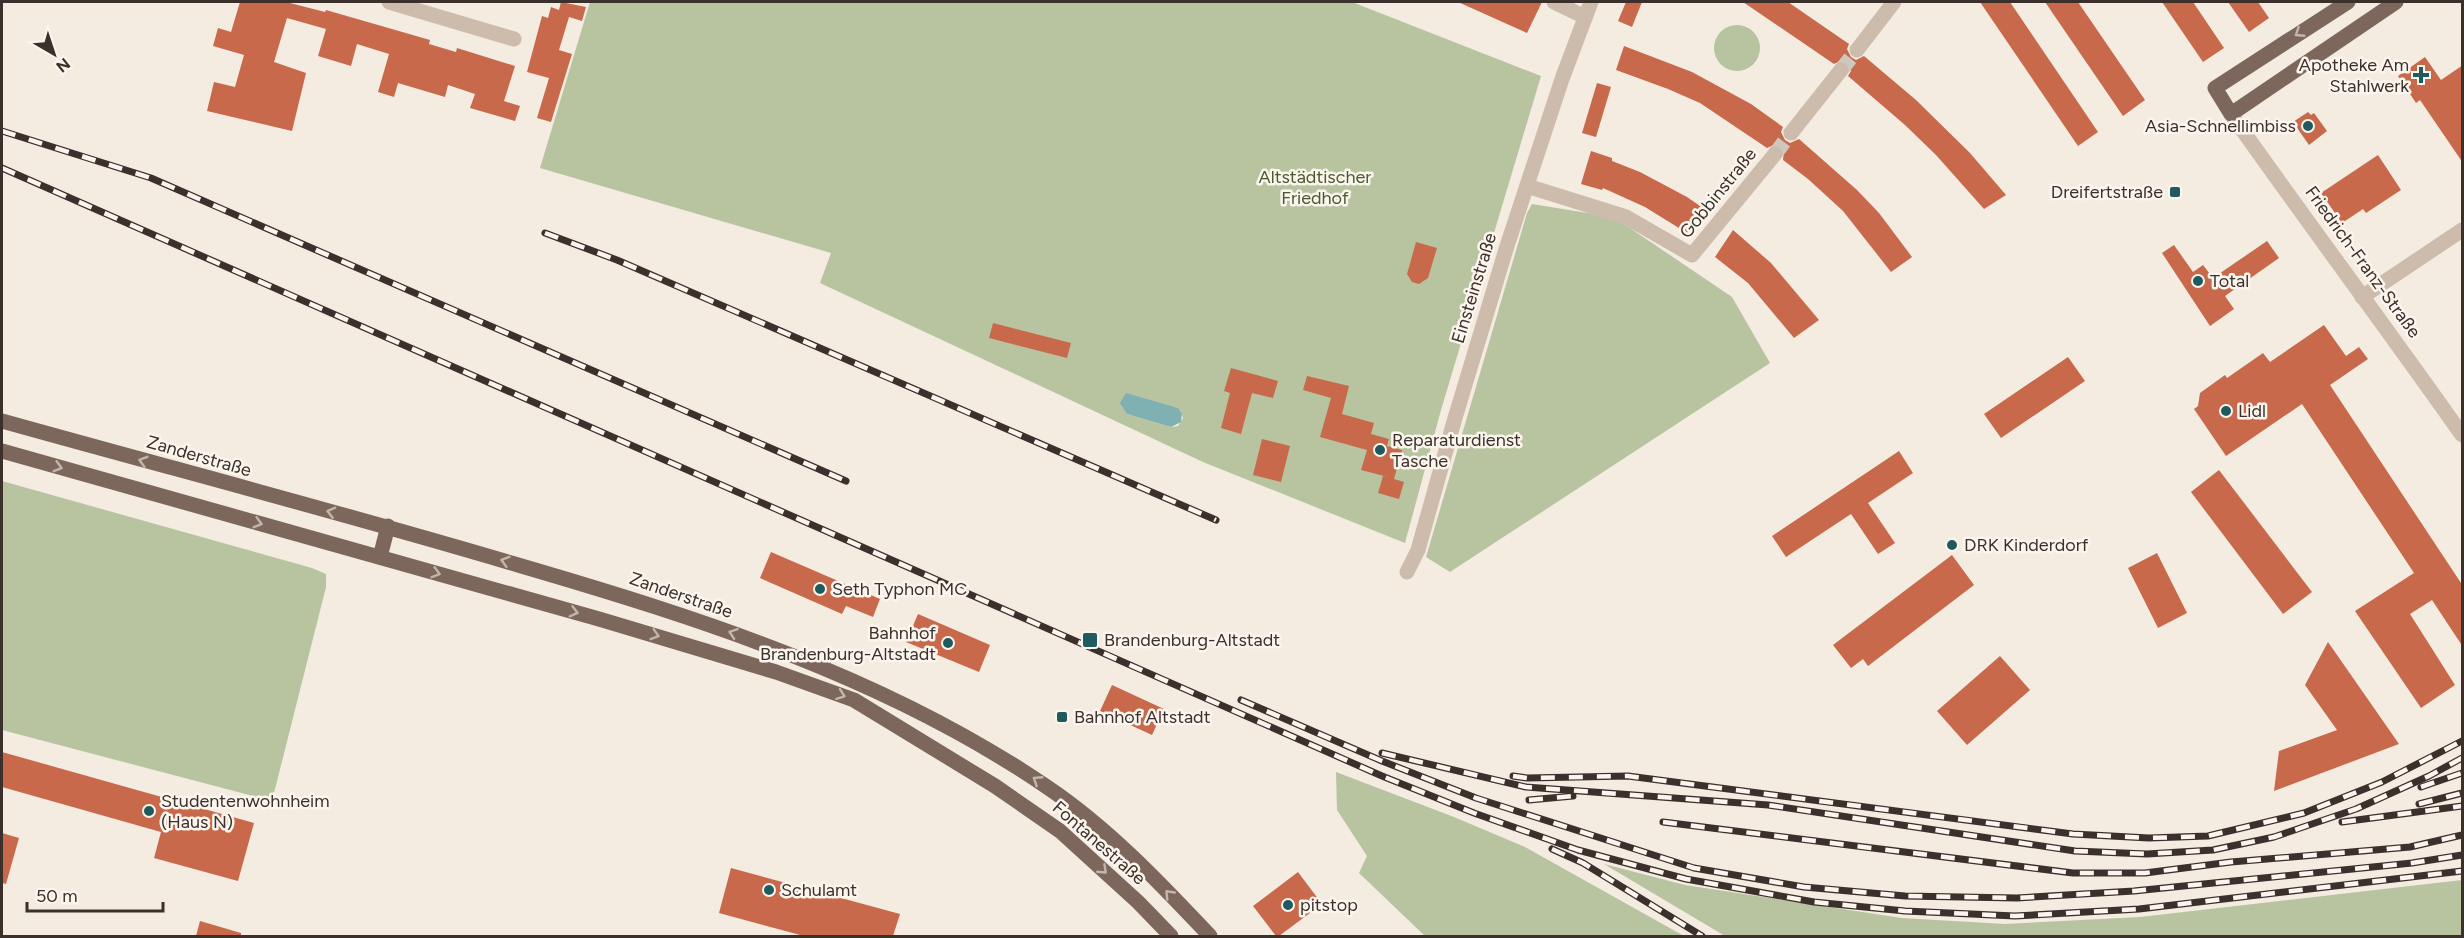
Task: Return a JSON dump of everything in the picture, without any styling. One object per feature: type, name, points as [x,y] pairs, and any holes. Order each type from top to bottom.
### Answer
[{"type":"main road","points":[[2348,2],[2215,88],[2231,114],[2396,2]]},
{"type":"main road","name":"Zanderstraße","points":[[2,421],[272,497],[388,526],[637,599],[779,648],[866,685],[979,743],[1050,788],[1100,829]]},
{"type":"main road","points":[[2,451],[380,557],[388,526]]},
{"type":"main road","name":"Fontanestraße","points":[[380,557],[776,672],[854,700],[995,786],[1060,831],[1138,902],[1171,936]]},
{"type":"main road","name":"Fontanestraße","points":[[1100,829],[1162,886],[1210,936]]},
{"type":"street","points":[[388,2],[514,39]]},
{"type":"street","points":[[1554,2],[1585,17]]},
{"type":"street","name":"Einsteinstraße","points":[[1407,572],[1418,550],[1455,418],[1527,186],[1591,2]]},
{"type":"street","points":[[1857,50],[1894,2]]},
{"type":"street","points":[[1791,133],[1841,70]]},
{"type":"street","name":"Friedrich-Franz-Straße","points":[[2231,114],[2463,435]]},
{"type":"street","name":"Gobbinstraße","points":[[1527,186],[1626,217],[1692,255],[1775,154]]},
{"type":"street","points":[[2362,297],[2463,230]]},
{"type":"green space","name":"Altstädtischer Friedhof","points":[[590,2],[1352,2],[1541,76],[1441,410],[1405,543],[1203,462],[820,283],[831,253],[540,168]],"holes":[[[1176,407],[1181,411],[1183,418],[1178,426],[1171,427],[1127,414]]]},
{"type":"green space","points":[[1737,25],[1753,32],[1760,48],[1753,64],[1737,71],[1721,64],[1714,48],[1721,32]]},
{"type":"green space","points":[[1532,204],[1606,216],[1624,224],[1732,297],[1770,363],[1450,572],[1426,557],[1527,213]]},
{"type":"green space","points":[[2,481],[312,568],[326,574],[326,587],[272,801],[2,730]]},
{"type":"green space","points":[[1336,772],[1525,847],[1684,936],[1425,936],[1359,873],[1367,856],[1337,810]]},
{"type":"green space","points":[[1604,864],[1685,885],[1902,918],[2005,924],[2140,917],[2462,880],[2462,936],[1725,936]]},
{"type":"water","points":[[1126,393],[1178,408],[1182,413],[1181,422],[1171,427],[1127,414],[1120,403]]},
{"type":"building","points":[[240,2],[286,2],[325,12],[326,10],[430,40],[429,44],[456,52],[457,48],[515,66],[504,101],[520,106],[515,121],[470,108],[475,94],[448,85],[445,97],[398,83],[394,97],[378,92],[389,54],[357,44],[351,66],[318,56],[326,29],[287,18],[274,62],[306,73],[292,131],[207,111],[214,82],[235,87],[244,55],[213,46],[218,28],[231,32]]},
{"type":"building","points":[[561,2],[586,7],[582,21],[569,17],[559,50],[572,54],[551,122],[537,118],[549,78],[527,72],[542,16],[548,18],[551,7],[559,10]]},
{"type":"building","points":[[1458,2],[1542,2],[1527,33]]},
{"type":"building","points":[[1626,2],[1642,2],[1632,27],[1618,21]]},
{"type":"building","points":[[1743,2],[1788,2],[1849,44],[1847,49],[1851,57],[1856,60],[1864,56],[1916,100],[1970,153],[2006,195],[1984,209],[1936,155],[1848,76],[1851,71],[1847,63],[1842,60],[1834,64]]},
{"type":"building","points":[[1980,2],[2010,2],[2098,132],[2078,146]]},
{"type":"building","points":[[2045,2],[2078,2],[2145,100],[2123,116]]},
{"type":"building","points":[[2162,2],[2193,2],[2224,48],[2203,62]]},
{"type":"building","points":[[2228,2],[2258,2],[2269,18],[2249,32]]},
{"type":"building","points":[[1624,46],[1692,72],[1751,104],[1783,127],[1781,132],[1785,140],[1790,143],[1799,139],[1857,190],[1879,213],[1912,257],[1891,272],[1843,211],[1783,160],[1782,147],[1776,144],[1767,148],[1700,103],[1616,70]]},
{"type":"building","points":[[2425,57],[2441,80],[2463,65],[2463,163],[2420,100],[2416,103],[2398,76]]},
{"type":"building","points":[[1597,83],[1611,87],[1596,137],[1582,133]]},
{"type":"building","points":[[2308,112],[2311,115],[2314,113],[2327,131],[2309,145],[2293,122]]},
{"type":"building","points":[[1591,151],[1612,158],[1612,161],[1640,172],[1703,208],[1687,233],[1645,207],[1603,188],[1602,190],[1581,184]]},
{"type":"building","points":[[2378,155],[2401,190],[2366,213],[2363,209],[2342,223],[2321,193]]},
{"type":"building","points":[[1733,230],[1771,263],[1819,320],[1794,338],[1748,283],[1715,257]]},
{"type":"building","points":[[2267,241],[2279,258],[2225,296],[2234,309],[2210,326],[2162,253],[2174,245],[2193,272],[2203,265],[2213,278]]},
{"type":"building","points":[[1416,242],[1437,248],[1428,278],[1419,284],[1412,282],[1407,274]]},
{"type":"building","points":[[993,323],[1071,343],[1067,358],[989,338]]},
{"type":"building","points":[[2324,325],[2346,356],[2359,347],[2368,359],[2330,385],[2463,586],[2463,647],[2432,600],[2410,614],[2455,685],[2421,708],[2355,611],[2414,573],[2302,404],[2226,456],[2194,409],[2198,406],[2200,393],[2225,375],[2227,378],[2263,353],[2270,362]]},
{"type":"building","points":[[2068,357],[2085,381],[2001,438],[1984,414]]},
{"type":"building","points":[[1231,368],[1278,381],[1273,398],[1252,393],[1241,434],[1221,428],[1230,393],[1224,391]]},
{"type":"building","points":[[1307,376],[1349,386],[1342,414],[1374,423],[1371,434],[1389,439],[1387,446],[1402,450],[1394,479],[1404,482],[1399,499],[1378,493],[1383,476],[1388,477],[1361,470],[1367,450],[1320,437],[1331,398],[1303,390]]},
{"type":"building","points":[[1262,439],[1290,446],[1281,482],[1253,475]]},
{"type":"building","points":[[1899,451],[1913,473],[1868,503],[1895,543],[1878,554],[1851,514],[1786,557],[1772,536]]},
{"type":"building","points":[[2219,470],[2312,592],[2283,614],[2191,492]]},
{"type":"building","name":"Seth Typhon MC","points":[[771,552],[880,599],[873,617],[846,606],[842,614],[760,578]]},
{"type":"building","points":[[2157,553],[2187,613],[2158,628],[2128,568]]},
{"type":"building","points":[[1952,555],[1974,585],[1868,666],[1863,659],[1851,668],[1833,645]]},
{"type":"building","name":"Bahnhof Brandenburg-Altstadt","points":[[918,614],[990,645],[979,672],[906,642]]},
{"type":"building","points":[[2328,642],[2399,744],[2274,791],[2279,751],[2337,730],[2305,685]]},
{"type":"building","points":[[2000,656],[2030,690],[1967,745],[1937,711]]},
{"type":"building","points":[[1112,685],[1164,709],[1152,735],[1100,711]]},
{"type":"building","name":"Studentenwohnheim (Haus N)","points":[[2,752],[254,823],[238,881],[154,858],[161,832],[2,787]]},
{"type":"building","points":[[2,833],[19,838],[6,884],[2,883]]},
{"type":"building","name":"Schulamt","points":[[731,868],[900,914],[893,936],[804,936],[719,913]]},
{"type":"building","name":"pitstop","points":[[1298,872],[1322,904],[1276,936],[1253,906]]},
{"type":"building","points":[[200,921],[241,933],[241,936],[196,936]]},
{"type":"tunnel","points":[[1841,70],[1857,50]]},
{"type":"tunnel","points":[[1775,154],[1791,133]]},
{"type":"railway","points":[[2,131],[151,178],[846,481]]},
{"type":"railway","points":[[2,168],[1382,776],[1474,813],[1578,850],[1686,879],[1814,902],[1905,911],[2015,916],[2139,909],[2462,871]]},
{"type":"railway","points":[[545,233],[617,260],[1216,520]]},
{"type":"railway","points":[[1241,700],[1382,761],[1476,798],[1694,868],[1804,887],[1905,896],[2017,898],[2134,891],[2412,863],[2462,855]]},
{"type":"railway","points":[[1513,776],[1527,778],[1628,776],[2073,834],[2149,838],[2208,836],[2304,813],[2382,782],[2462,741]]},
{"type":"railway","points":[[1382,753],[1526,787],[1768,805],[2075,851],[2147,854],[2213,850],[2274,837],[2356,809],[2429,776],[2462,758]]},
{"type":"railway","points":[[2421,787],[2462,773]]},
{"type":"railway","points":[[2419,804],[2462,793]]},
{"type":"railway","points":[[1529,800],[1573,796]]},
{"type":"railway","points":[[2342,822],[2462,806]]},
{"type":"railway","points":[[1663,822],[2073,873],[2145,873],[2231,862],[2410,847],[2462,835]]},
{"type":"railway","points":[[1552,849],[1583,863],[1702,936]]},
{"type":"place","name":"Apotheke Am Stahlwerk","points":[[2421,75]]},
{"type":"place","name":"Asia-Schnellimbiss","points":[[2308,126]]},
{"type":"place","name":"Dreifertstraße","points":[[2175,192]]},
{"type":"place","name":"Total","points":[[2198,281]]},
{"type":"place","name":"Lidl","points":[[2226,411]]},
{"type":"place","name":"Reparaturdienst Tasche","points":[[1380,450]]},
{"type":"place","name":"DRK Kinderdorf","points":[[1952,545]]},
{"type":"place","name":"Seth Typhon MC","points":[[820,589]]},
{"type":"place","name":"Brandenburg-Altstadt","points":[[1090,640]]},
{"type":"place","name":"Bahnhof Brandenburg-Altstadt","points":[[948,643]]},
{"type":"place","name":"Bahnhof Altstadt","points":[[1062,717]]},
{"type":"place","name":"Studentenwohnheim (Haus N)","points":[[149,811]]},
{"type":"place","name":"Schulamt","points":[[769,890]]},
{"type":"place","name":"pitstop","points":[[1288,905]]}]
